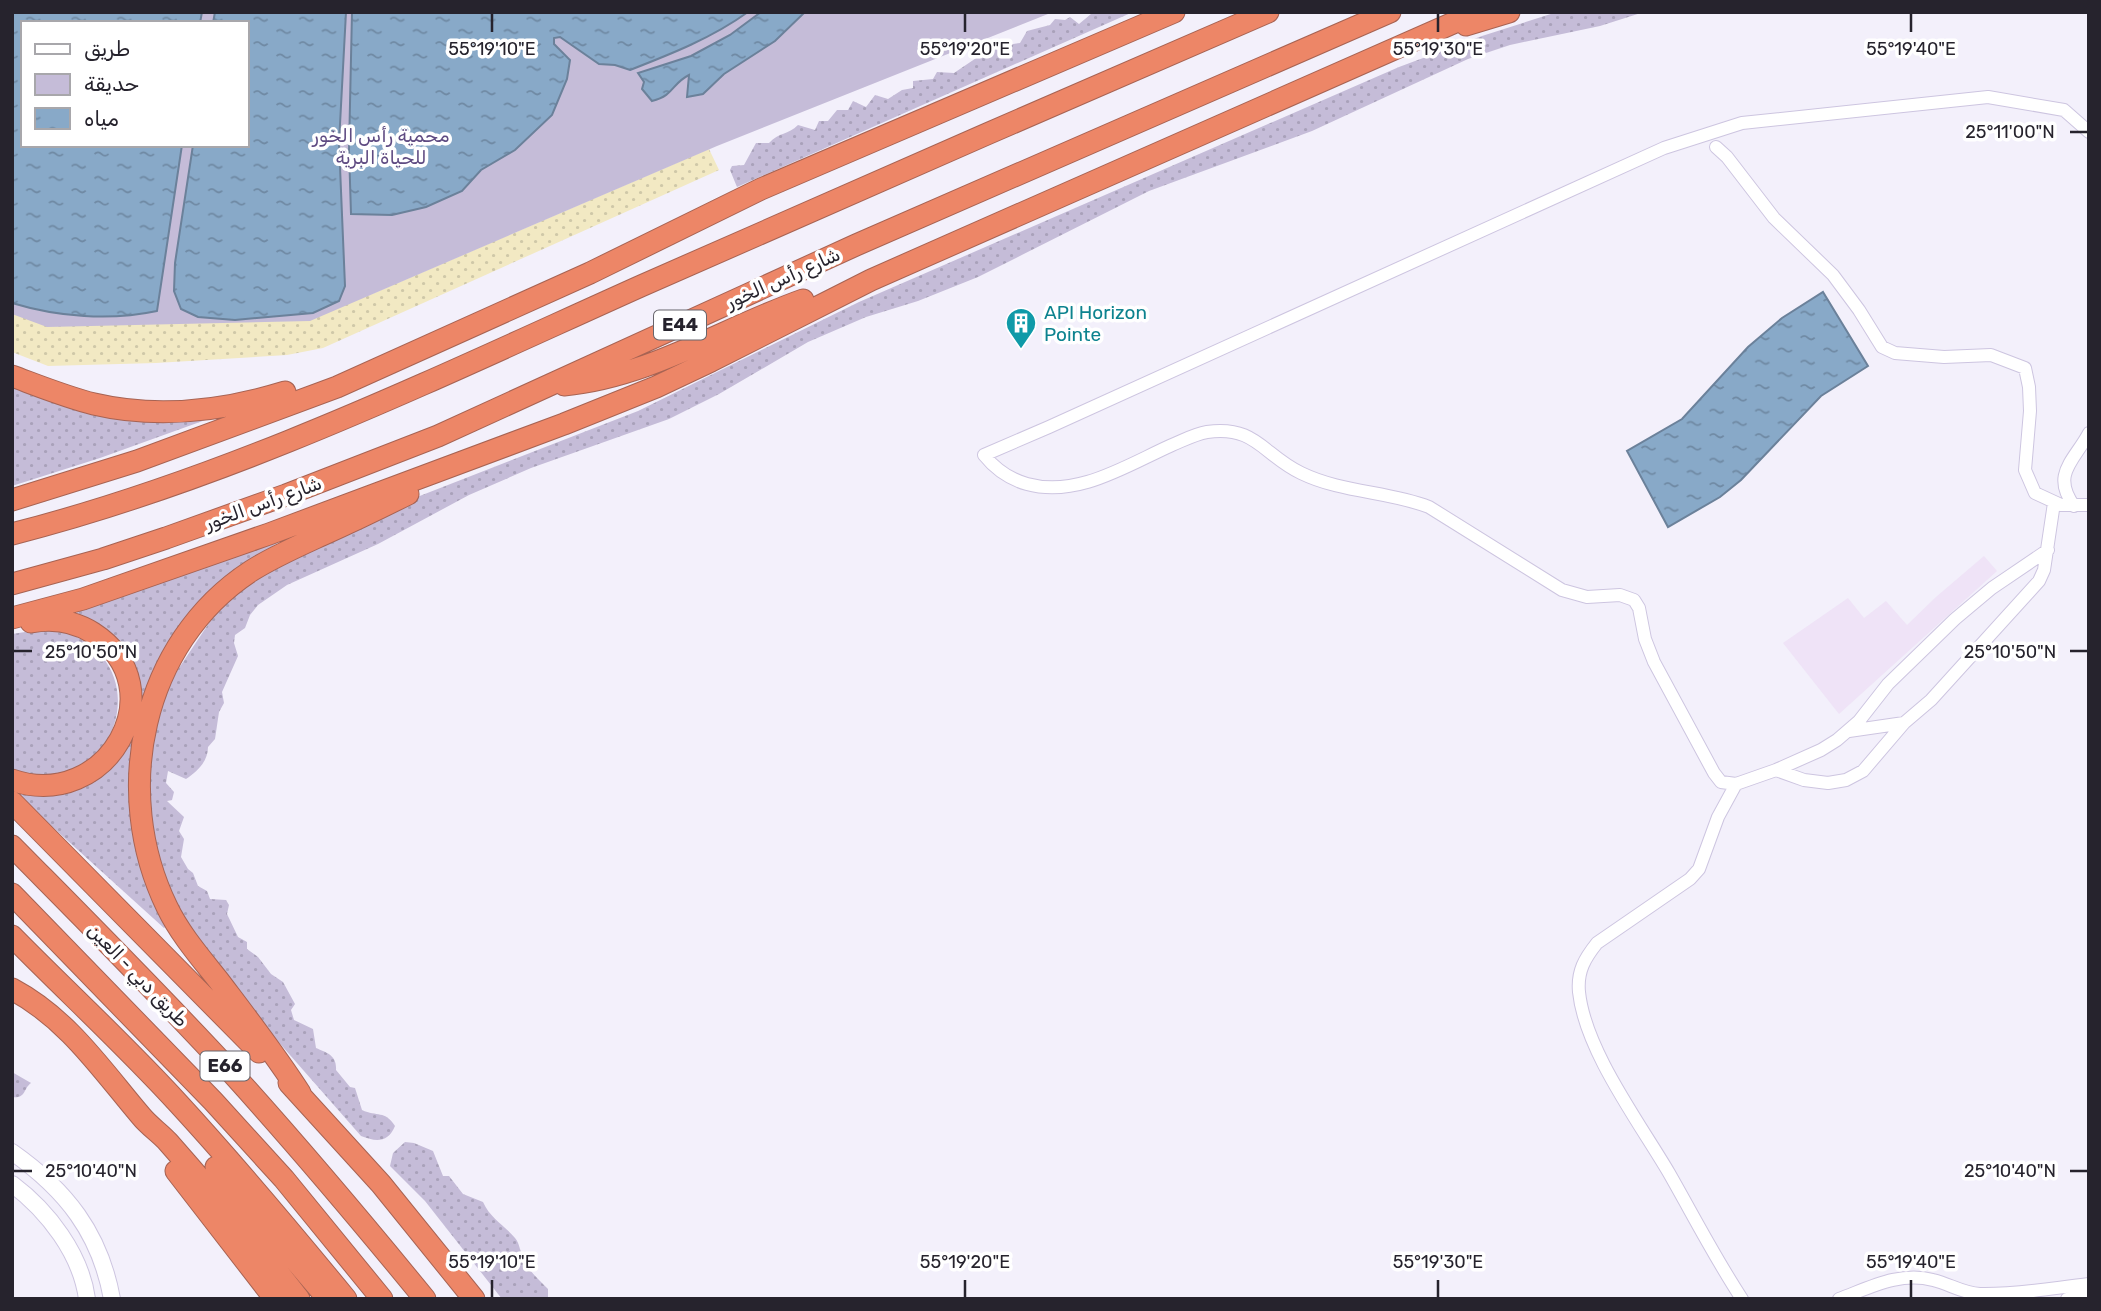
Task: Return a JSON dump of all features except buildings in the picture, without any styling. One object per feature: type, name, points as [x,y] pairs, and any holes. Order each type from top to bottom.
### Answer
[{"type":"highway","points":[[12,499],[137,461],[337,387],[590,273],[761,189],[1174,12]]},
{"type":"highway","name":"E44","points":[[12,534],[105,508],[326,426],[756,234],[1268,12]]},
{"type":"highway","name":"شارع رأس الخور","points":[[12,583],[153,542],[298,491],[438,436],[869,240],[1390,12]]},
{"type":"highway","points":[[12,618],[83,599],[269,534],[656,387],[871,280],[1478,12]]},
{"type":"highway","points":[[1394,48],[1509,12]]},
{"type":"highway","points":[[12,376],[96,405],[164,412],[212,410],[310,385],[360,366],[528,292],[590,273]]},
{"type":"highway","points":[[548,385],[601,380],[632,370],[799,302],[871,280]]},
{"type":"highway","points":[[300,1093],[264,1040],[187,940],[168,909],[153,875],[143,839],[138,802],[139,764],[146,728],[168,664],[204,612],[233,584],[282,553],[425,485],[456,463]]},
{"type":"highway","points":[[12,628],[51,620],[70,623],[88,631],[104,642],[117,656],[127,675],[130,697],[128,721],[120,742],[93,771],[74,781],[54,785],[32,785],[12,780]]},
{"type":"highway","points":[[12,802],[300,1093],[381,1184],[474,1299]]},
{"type":"highway","name":"طريق دبي - العين","points":[[12,846],[141,976],[231,1072],[341,1197],[425,1299]]},
{"type":"highway","name":"طريق دبي - العين","points":[[12,894],[213,1101],[284,1179],[382,1299]]},
{"type":"highway","points":[[12,936],[177,1101],[277,1214],[346,1299]]},
{"type":"highway","points":[[12,989],[37,1004],[75,1036],[143,1119],[165,1139],[244,1229],[299,1299]]},
{"type":"highway","points":[[90,1015],[98,1030],[328,1299]]},
{"type":"highway","points":[[143,1119],[157,1147],[275,1299]]},
{"type":"street","points":[[2048,550],[1992,588],[1955,619],[1888,684],[1849,731],[1821,750],[1736,784],[1721,782],[1714,773],[1654,662],[1645,639],[1639,608],[1634,600],[1620,595],[1587,597],[1562,590],[1429,507],[1311,478],[1276,458],[1255,439],[1231,432],[1196,435],[1090,481],[1063,488],[1037,486],[1012,478],[1000,472],[984,454],[1040,432],[1645,156],[1742,122],[1988,97],[2064,110],[2089,132]]},
{"type":"street","points":[[1716,147],[1732,163],[1774,218],[1833,275],[1882,347],[1895,353],[1944,357],[1990,355],[2025,368],[2030,411],[2025,470],[2035,494],[2054,503],[2089,505]]},
{"type":"street","points":[[2074,506],[2064,492],[2065,474],[2089,433]]},
{"type":"street","points":[[1776,770],[1818,782],[1846,780],[1863,771],[1904,723],[1931,700],[2032,590],[2044,570],[2054,503]]},
{"type":"street","points":[[1849,731],[1904,723]]},
{"type":"street","points":[[1736,784],[1718,817],[1699,869],[1690,879],[1597,943],[1587,956],[1579,980],[1584,1013],[1603,1062],[1742,1299]]},
{"type":"street","points":[[12,1152],[52,1185],[77,1211],[104,1262],[112,1299]]},
{"type":"street","points":[[12,1184],[43,1213],[65,1242],[81,1273],[87,1299]]},
{"type":"street","points":[[1839,1299],[1887,1281],[1907,1277],[1936,1280],[1962,1291],[1978,1294],[2089,1284]]},
{"type":"street","points":[[2067,1299],[2089,1296]]},
{"type":"shaded area","points":[[1984,556],[1997,571],[1839,714],[1783,643],[1848,598],[1864,618],[1886,601],[1907,625]]},
{"type":"sand","points":[[180,147],[185,147],[372,294],[709,149],[719,170],[323,348],[287,355],[48,366],[12,352],[12,303]]},
{"type":"green space","name":"محمية رأس الخور للحياة البرية","points":[[12,12],[1053,12],[717,146],[310,321],[47,327],[12,314]]},
{"type":"green space","points":[[1133,12],[737,187],[730,170],[732,166],[744,165],[756,143],[769,143],[798,125],[815,130],[819,121],[828,121],[837,110],[848,110],[853,101],[866,107],[875,95],[888,99],[902,90],[913,88],[913,81],[933,79],[937,72],[954,73],[994,46],[1003,49],[1007,45],[1020,43],[1027,31],[1050,25],[1055,19],[1065,20],[1070,17],[1079,24],[1091,14]]},
{"type":"green space","points":[[1557,12],[1644,12],[1600,26],[1510,45],[1468,59],[1312,131],[1149,191],[978,277],[918,301],[866,317],[808,342],[719,394],[669,419],[531,468],[469,495],[378,544],[287,585],[258,605],[245,628],[235,635],[234,643],[238,656],[222,692],[224,703],[219,712],[215,739],[208,747],[202,765],[186,779],[168,771],[166,783],[174,792],[172,800],[167,801],[184,817],[179,831],[184,839],[181,857],[193,873],[198,886],[207,891],[210,899],[226,900],[229,905],[227,914],[238,937],[247,942],[247,949],[258,957],[271,974],[283,982],[295,1004],[291,1010],[294,1020],[313,1029],[316,1048],[333,1058],[336,1070],[350,1087],[355,1088],[362,1110],[384,1116],[391,1121],[395,1126],[389,1136],[377,1140],[361,1136],[268,1030],[199,944],[172,900],[153,841],[150,767],[154,733],[164,697],[177,671],[217,611],[264,571],[412,499],[638,411],[859,302],[1399,67]]},
{"type":"green space","points":[[12,380],[211,418],[12,486]]},
{"type":"green space","points":[[280,541],[240,569],[143,711],[138,710],[138,691],[76,612]]},
{"type":"green space","points":[[51,628],[88,644],[110,668],[118,696],[114,725],[100,751],[77,769],[47,776],[12,768],[12,634]]},
{"type":"green space","points":[[132,735],[136,736],[168,925],[164,928],[15,793],[16,790],[52,794],[87,785],[110,768]]},
{"type":"green space","points":[[12,1072],[31,1083],[20,1097],[12,1097]]},
{"type":"green space","points":[[405,1142],[433,1151],[443,1176],[449,1176],[463,1194],[483,1202],[493,1217],[517,1240],[525,1263],[548,1289],[548,1299],[502,1299],[425,1201],[390,1166],[393,1153]]},
{"type":"water","points":[[12,12],[202,12],[200,21],[21,21],[21,147],[182,147],[157,311],[121,316],[84,316],[47,312],[12,303]]},
{"type":"water","points":[[215,12],[346,12],[339,143],[345,286],[339,301],[313,313],[235,320],[198,317],[181,309],[174,291],[175,263],[193,147],[248,147],[248,21],[213,21]]},
{"type":"water","points":[[352,12],[748,12],[706,38],[630,70],[599,64],[560,37],[554,38],[554,44],[570,60],[567,79],[552,115],[515,150],[481,170],[462,191],[426,207],[392,215],[351,214],[349,150]]},
{"type":"water","points":[[761,12],[805,12],[775,41],[724,74],[703,94],[687,97],[689,75],[659,99],[652,101],[642,89],[644,82],[638,73],[691,56],[730,35]]},
{"type":"water","points":[[1823,292],[1868,366],[1821,396],[1741,480],[1720,497],[1668,527],[1627,451],[1682,419],[1748,347],[1782,318]]},
{"type":"place","name":"API Horizon Pointe","points":[[1021,350]]}]
